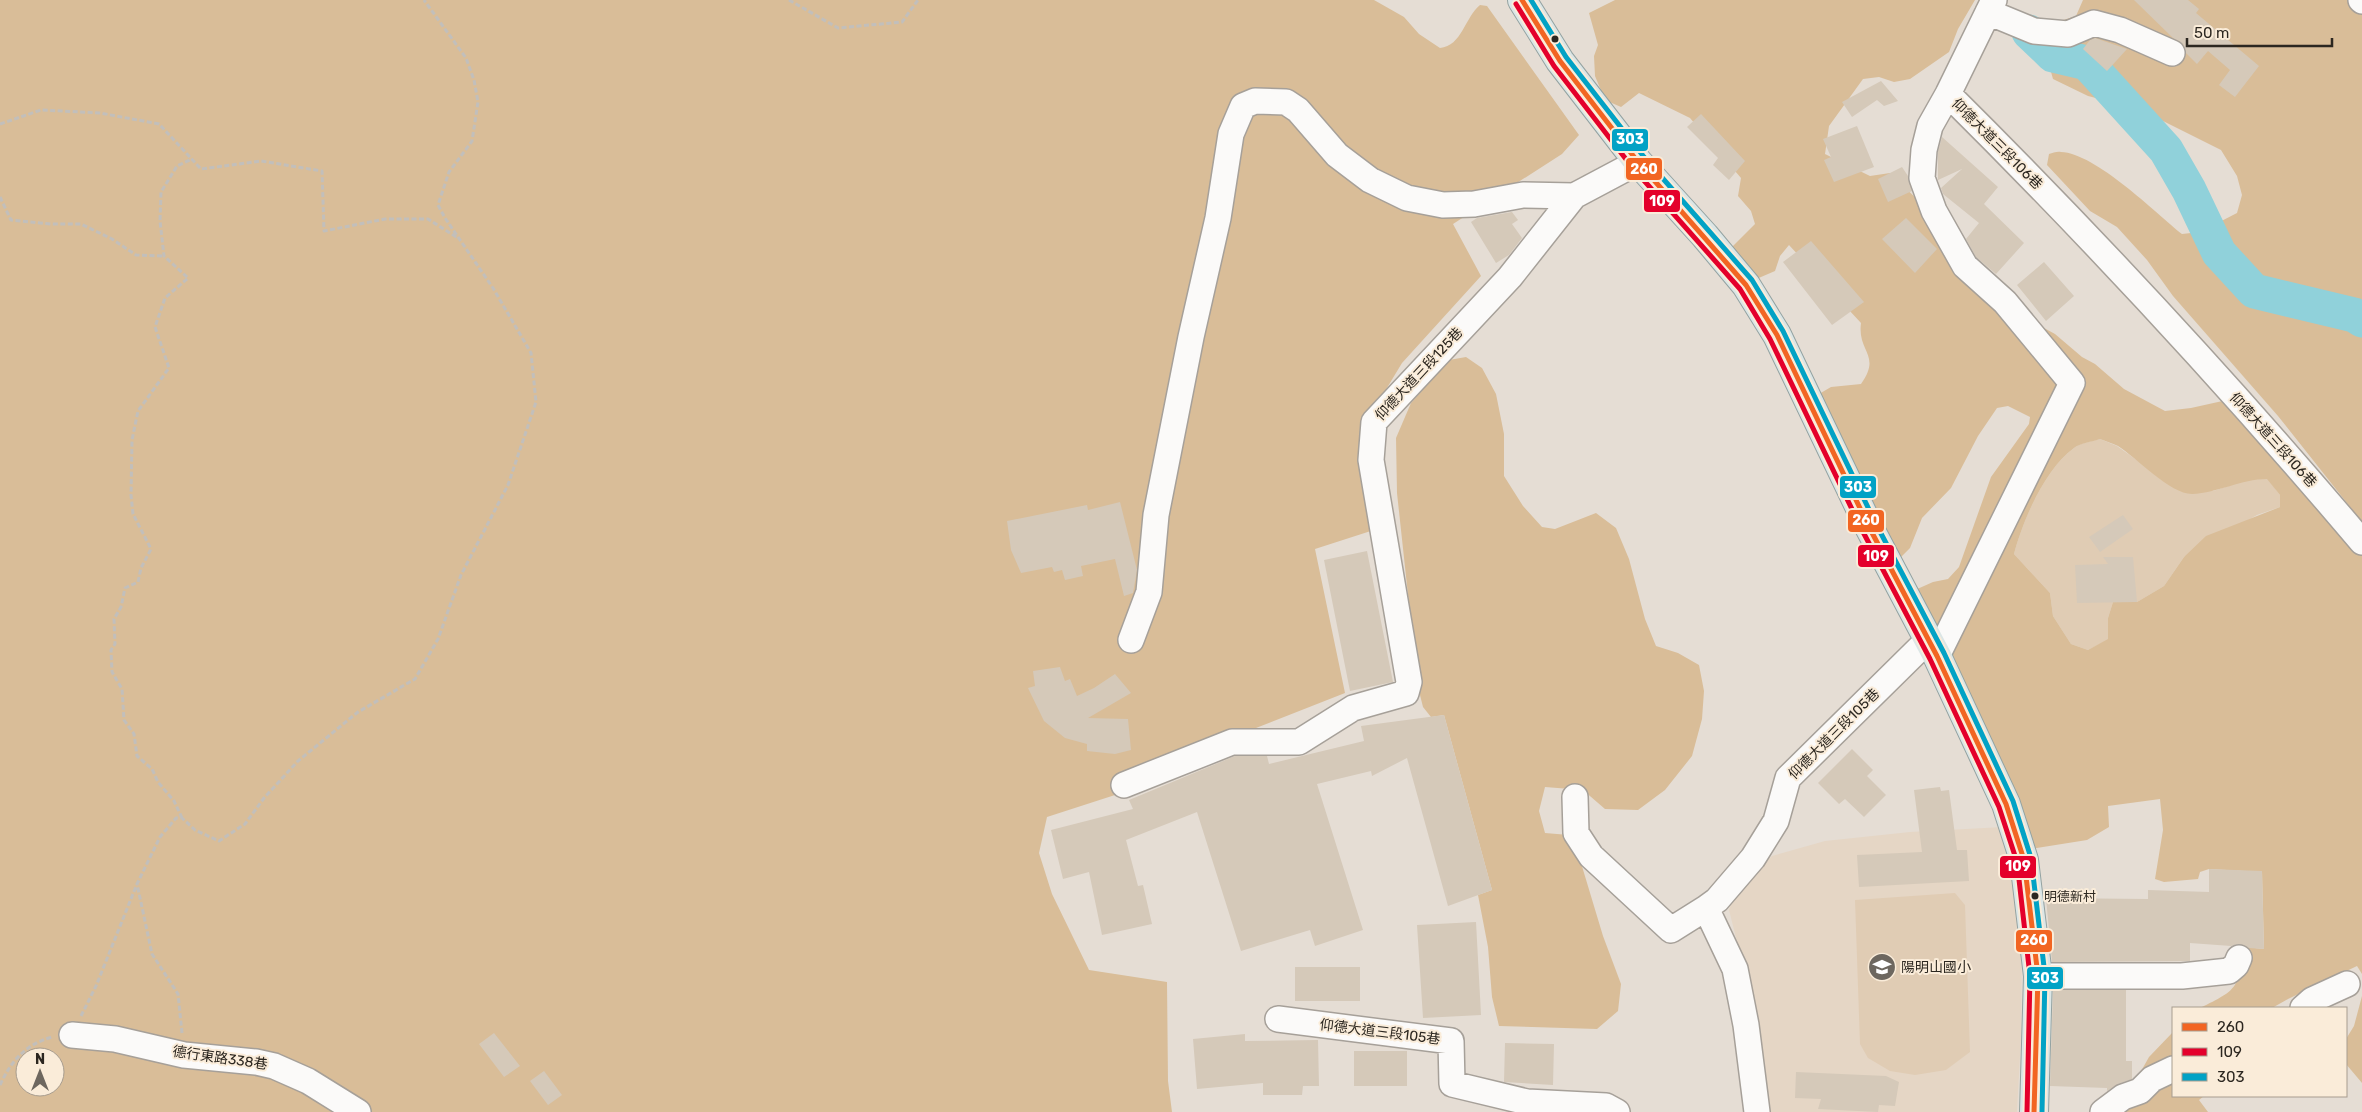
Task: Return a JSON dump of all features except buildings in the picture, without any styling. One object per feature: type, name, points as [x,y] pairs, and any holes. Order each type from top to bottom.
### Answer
[{"type":"main road","points":[[1522,0],[1560,61],[1638,162],[1705,236],[1746,285],[1778,335],[1869,527],[1932,648],[2009,813],[2024,860],[2038,976],[2034,1112]]},
{"type":"street","points":[[1948,94],[1991,6],[2034,31],[2068,34],[2094,23],[2120,30],[2172,53]]},
{"type":"street","name":"仰德大道三段106巷","points":[[1932,648],[2072,383],[2005,302],[1965,266],[1934,211],[1922,178],[1924,150],[1930,126],[1948,94],[2010,155],[2118,269],[2298,466],[2362,542]]},
{"type":"street","points":[[1132,640],[1149,592],[1156,515],[1191,337],[1218,218],[1231,134],[1243,106],[1255,101],[1286,102],[1298,110],[1337,155],[1370,180],[1407,198],[1443,206],[1474,204],[1524,195],[1574,196]]},
{"type":"street","name":"仰德大道三段125巷","points":[[1124,785],[1232,742],[1299,742],[1353,708],[1406,694],[1410,682],[1371,460],[1374,422],[1510,277],[1574,196],[1638,162]]},
{"type":"street","name":"仰德大道三段105巷","points":[[1575,797],[1576,833],[1591,856],[1671,930],[1717,900],[1758,850],[1776,821],[1788,778],[1932,648]]},
{"type":"street","points":[[1706,908],[1735,969],[1746,1025],[1757,1112]]},
{"type":"street","points":[[2038,976],[2182,976],[2229,970],[2236,965],[2239,958]]},
{"type":"street","points":[[2304,1007],[2312,1000],[2347,984]]},
{"type":"street","name":"仰德大道三段105巷","points":[[1278,1019],[1451,1041],[1452,1084],[1524,1107],[1606,1106],[1617,1112]]},
{"type":"street","name":"德行東路338巷","points":[[72,1035],[116,1039],[184,1055],[256,1062],[274,1066],[308,1081],[358,1112]]},
{"type":"street","points":[[2104,1112],[2123,1097],[2140,1091],[2152,1079],[2172,1069]]},
{"type":"path","points":[[192,159],[177,166],[161,192],[160,221],[165,256],[188,278],[165,298],[155,328],[169,368],[138,411],[132,440],[131,495],[133,514],[151,549],[141,568],[138,582],[125,588],[121,607],[114,619],[115,644],[111,650],[112,672],[122,689],[124,720],[134,734],[137,756],[152,769],[158,782],[174,801],[182,818],[195,830],[219,840],[245,824],[298,761],[358,712],[415,679],[438,639],[461,575],[508,485],[536,402],[531,353],[438,205],[449,172],[472,141],[478,102],[474,80],[466,58],[424,0]]},
{"type":"path","points":[[789,0],[838,28],[902,22],[918,0]]},
{"type":"path","points":[[0,124],[41,110],[100,113],[159,124],[201,168],[261,161],[322,171],[324,231],[385,219],[428,219],[461,240]]},
{"type":"path","points":[[0,197],[10,220],[51,224],[81,224],[112,239],[136,255],[165,256]]},
{"type":"path","points":[[0,1085],[10,1065],[26,1048],[39,1041],[72,1035],[96,986],[137,884],[160,837],[176,818],[182,818]]},
{"type":"path","points":[[137,884],[152,954],[178,994],[184,1055]]},
{"type":"shaded area","points":[[0,0],[1374,0],[1404,17],[1419,34],[1440,48],[1447,46],[1458,37],[1480,5],[1487,6],[1579,135],[1562,154],[1453,224],[1481,276],[1402,363],[1364,426],[1377,529],[1315,549],[1345,693],[1233,737],[1115,795],[1047,817],[1039,853],[1052,894],[1089,970],[1167,982],[1168,1081],[1172,1112],[0,1112]]},
{"type":"shaded area","points":[[1615,0],[1975,0],[1958,29],[1949,52],[1910,79],[1894,82],[1879,77],[1863,79],[1829,126],[1825,154],[1870,176],[1890,173],[1924,206],[1992,300],[2055,334],[2124,389],[2165,411],[2191,408],[2236,398],[2362,553],[2362,974],[2357,966],[2274,1007],[2202,1007],[2222,996],[2234,986],[2238,980],[2245,947],[2264,949],[2262,872],[2209,869],[2200,872],[2198,879],[2164,882],[2155,879],[2163,830],[2160,799],[2108,806],[2109,827],[2087,840],[2031,849],[1915,590],[1933,582],[1948,579],[1959,567],[1991,477],[2029,424],[2030,417],[2008,406],[1997,408],[1978,436],[1951,488],[1922,518],[1910,548],[1898,560],[1819,394],[1831,387],[1861,384],[1867,374],[1869,360],[1862,341],[1861,323],[1789,245],[1780,256],[1775,271],[1754,280],[1731,248],[1755,224],[1751,211],[1738,196],[1741,178],[1690,118],[1639,93],[1621,107],[1605,100],[1595,76],[1594,56],[1598,45],[1589,13]],"holes":[[[2100,439],[2118,446],[2164,482],[2183,492],[2192,494],[2248,481],[2267,479],[2280,495],[2280,507],[2206,536],[2184,557],[2164,586],[2137,602],[2113,602],[2108,618],[2108,639],[2088,650],[2071,644],[2053,616],[2050,593],[2014,554],[2029,511],[2045,482],[2063,457],[2077,446]]]},
{"type":"shaded area","points":[[2083,0],[2362,0],[2362,522],[2278,416],[2173,296],[2147,260],[2117,227],[2090,211],[2047,165],[2049,154],[2058,152],[2075,155],[2091,162],[2141,199],[2182,234],[2200,232],[2237,213],[2242,195],[2237,176],[2221,150],[2139,109],[2088,96],[2053,79],[2043,43],[2057,22],[2076,16]]},
{"type":"shaded area","points":[[1466,357],[1482,368],[1496,394],[1504,434],[1504,476],[1523,506],[1542,527],[1555,529],[1596,513],[1616,528],[1629,559],[1645,619],[1656,646],[1678,653],[1699,665],[1704,691],[1702,719],[1692,756],[1665,790],[1638,810],[1605,809],[1583,790],[1545,787],[1539,811],[1545,833],[1569,835],[1578,853],[1603,936],[1621,984],[1618,1011],[1597,1029],[1499,1026],[1492,997],[1488,947],[1478,895],[1492,890],[1444,715],[1431,717],[1423,707],[1418,687],[1397,493],[1396,438],[1411,403],[1449,360]]},
{"type":"shaded area","points":[[2100,439],[2117,446],[2138,461],[2213,491],[2250,479],[2268,479],[2280,495],[2280,507],[2257,515],[2184,557],[2164,586],[2137,602],[2113,602],[2108,618],[2108,640],[2088,650],[2071,644],[2053,616],[2050,593],[2014,554],[2029,511],[2054,469],[2063,457],[2077,446]]},
{"type":"shaded area","name":"陽明山國小","points":[[2003,827],[2012,853],[2022,944],[2021,1036],[2017,1112],[1765,1112],[1749,989],[1729,910],[1735,891],[1772,856],[1825,841],[1910,832]]},
{"type":"shaded area","points":[[1955,893],[1965,905],[1970,1052],[1946,1070],[1915,1075],[1890,1071],[1868,1058],[1860,1044],[1855,900]]},
{"type":"shaded area","points":[[2362,996],[2362,1083],[2347,1065],[2347,1037],[2354,1026]]},
{"type":"shaded area","points":[[2172,1033],[2172,1097],[2203,1097],[2199,1100],[2208,1112],[2102,1112],[2131,1089],[2149,1057]]},
{"type":"waterway","points":[[2029,32],[2053,55],[2087,63],[2166,150],[2189,190],[2219,253],[2254,291],[2354,315],[2362,320]]},
{"type":"transit line","name":"260","points":[[1522,0],[1560,61],[1638,162],[1746,285],[1777,335],[1869,527],[1937,656],[2006,804],[2024,860],[2038,976],[2034,1112]]},
{"type":"transit line","name":"303","points":[[1531,0],[1566,57],[1644,157],[1752,280],[1783,331],[1876,524],[1944,653],[2013,801],[2031,858],[2045,975],[2042,1112]]},
{"type":"transit line","name":"109","points":[[1516,4],[1554,66],[1632,167],[1740,289],[1770,339],[1862,530],[1930,659],[1999,807],[2017,862],[2030,976],[2027,1112]]},
{"type":"place","name":"明德新村","points":[[2035,896]]},
{"type":"place","name":"陽明山國小","points":[[1882,967]]}]
